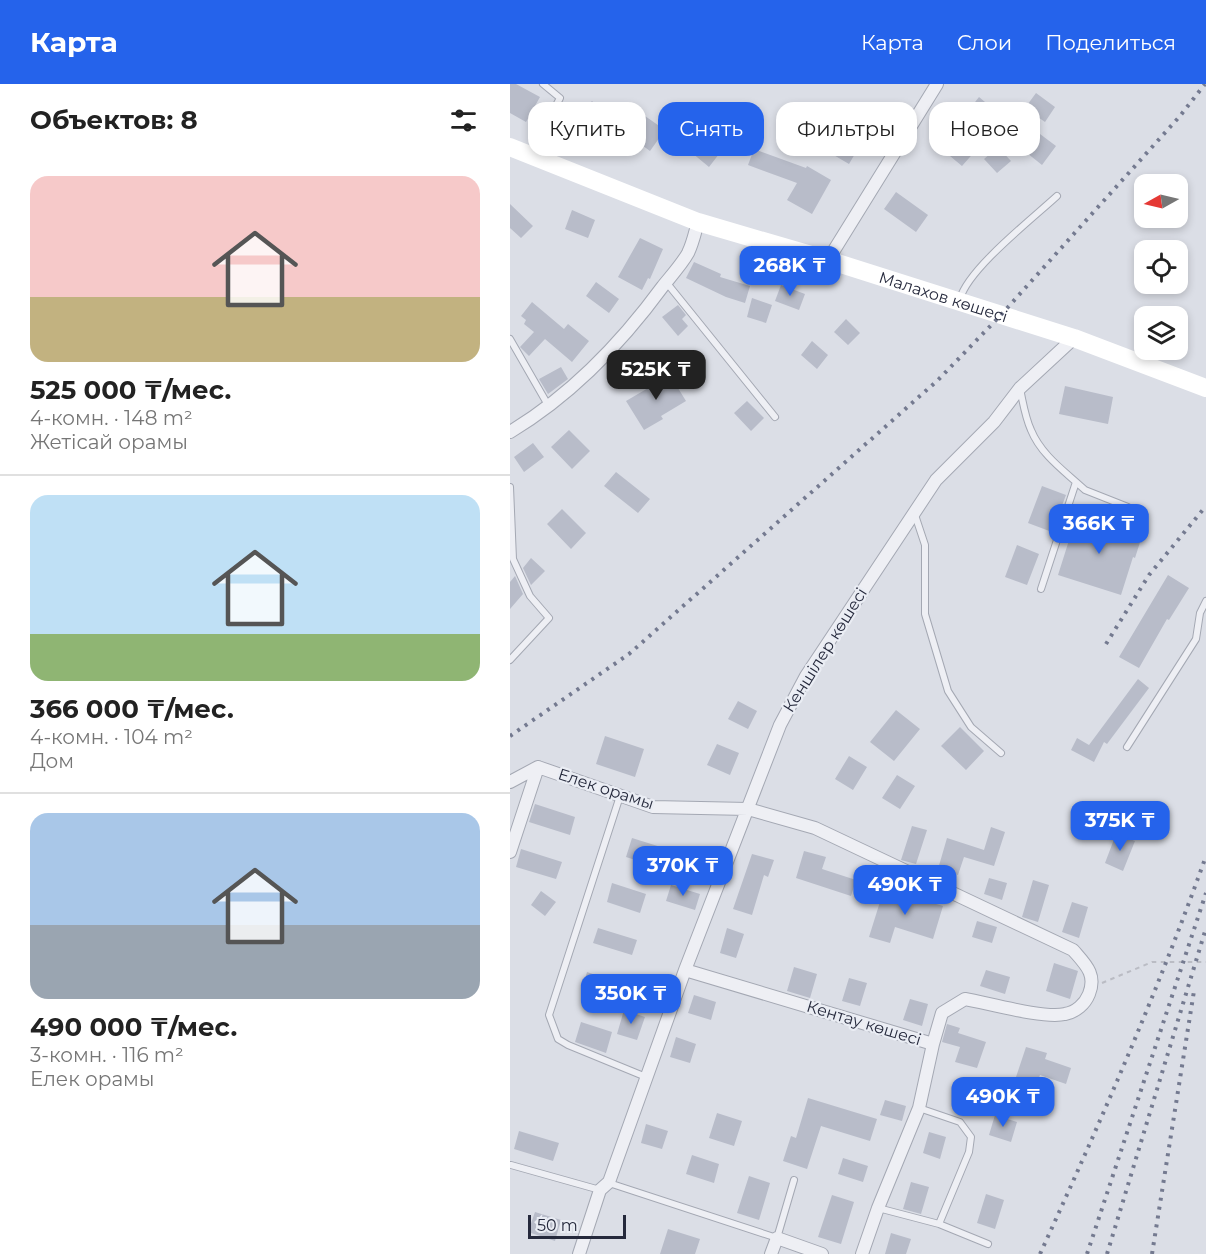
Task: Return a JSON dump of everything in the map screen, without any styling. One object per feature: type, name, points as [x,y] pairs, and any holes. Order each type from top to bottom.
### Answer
[{"type":"main road","name":"Малахов көшесі","points":[[510,147],[528,155]]},
{"type":"main road","name":"Малахов көшесі","points":[[532,156],[698,222],[828,260],[1074,338],[1206,388]]},
{"type":"street","points":[[828,260],[937,84]]},
{"type":"street","points":[[510,432],[536,416],[581,379],[653,300],[688,253],[698,222]]},
{"type":"street","name":"Кеншілер көшесі","points":[[579,1254],[780,725],[806,676],[936,480],[994,422],[1020,388],[1074,338]]},
{"type":"street","points":[[510,852],[538,767]]},
{"type":"street","name":"Елек орамы","points":[[510,782],[538,767],[653,807],[748,809],[815,828],[1073,950],[1089,968],[1092,987]]},
{"type":"street","name":"Кентау көшесі","points":[[685,970],[933,1044],[919,1108],[878,1208],[862,1254]]},
{"type":"street","points":[[933,1044],[942,1013],[965,999],[1034,1012],[1064,1015],[1077,1010],[1087,998],[1092,987]]},
{"type":"street","points":[[771,1254],[777,1238],[822,1254]]},
{"type":"lane","points":[[543,84],[560,98],[558,102]]},
{"type":"lane","points":[[959,302],[962,290],[981,266],[1057,196]]},
{"type":"lane","points":[[666,282],[775,417]]},
{"type":"lane","points":[[510,339],[548,405]]},
{"type":"lane","points":[[1020,388],[1030,429],[1040,447],[1057,466],[1085,490],[1128,507]]},
{"type":"lane","points":[[1041,589],[1076,482]]},
{"type":"lane","points":[[510,488],[513,559],[530,596],[549,618],[510,660]]},
{"type":"lane","points":[[914,511],[925,545],[925,614],[948,691],[971,727],[1002,753]]},
{"type":"lane","points":[[1127,747],[1196,639],[1200,613],[1206,601]]},
{"type":"lane","points":[[620,795],[549,1015],[558,1039],[646,1077]]},
{"type":"lane","points":[[919,1108],[960,1122],[971,1137],[969,1152],[939,1224]]},
{"type":"lane","points":[[511,1165],[604,1186],[777,1238],[794,1180]]},
{"type":"lane","points":[[878,1208],[939,1224],[988,1244]]},
{"type":"path","points":[[1092,987],[1152,962],[1206,962]]},
{"type":"building","points":[[510,84],[516,84],[540,97],[537,102],[528,102],[526,122],[510,113]]},
{"type":"building","points":[[1036,93],[1055,107],[1045,122],[1040,118],[1040,102],[1029,102]]},
{"type":"building","points":[[979,97],[985,102],[975,102]]},
{"type":"building","points":[[646,117],[658,125],[658,140],[650,151],[646,148]]},
{"type":"building","points":[[1040,134],[1056,146],[1042,165],[1031,156],[1040,156]]},
{"type":"building","points":[[764,153],[806,168],[807,166],[831,180],[812,214],[787,200],[797,183],[748,165],[751,156],[764,156]]},
{"type":"building","points":[[696,156],[718,156],[709,167]]},
{"type":"building","points":[[835,156],[854,156],[849,164]]},
{"type":"building","points":[[950,156],[971,156],[962,166]]},
{"type":"building","points":[[988,156],[1006,156],[1011,161],[997,173],[984,159]]},
{"type":"building","points":[[896,192],[928,215],[916,232],[884,209]]},
{"type":"building","points":[[510,204],[533,226],[521,238],[510,228]]},
{"type":"building","points":[[572,210],[595,220],[588,238],[565,229]]},
{"type":"building","points":[[640,238],[663,249],[650,279],[648,278],[642,290],[618,277]]},
{"type":"building","points":[[694,262],[721,274],[720,277],[750,286],[745,303],[726,297],[686,278]]},
{"type":"building","points":[[596,282],[619,299],[609,313],[586,296]]},
{"type":"building","points":[[781,285],[805,294],[799,310],[775,301]]},
{"type":"building","points":[[752,298],[772,305],[766,323],[747,317]]},
{"type":"building","points":[[532,302],[564,329],[568,324],[589,341],[572,362],[545,339],[529,356],[520,347],[534,332],[524,324],[526,320],[521,316]]},
{"type":"building","points":[[678,305],[686,315],[682,319],[688,326],[678,336],[662,317]]},
{"type":"building","points":[[846,319],[860,333],[848,345],[834,332]]},
{"type":"building","points":[[812,341],[828,355],[817,369],[801,355]]},
{"type":"building","points":[[561,367],[568,379],[548,394],[539,379]]},
{"type":"building","points":[[668,372],[686,401],[661,416],[663,419],[644,430],[626,401],[655,384],[653,381]]},
{"type":"building","points":[[1065,386],[1113,397],[1108,424],[1059,414]]},
{"type":"building","points":[[747,401],[764,418],[751,431],[734,413]]},
{"type":"building","points":[[569,430],[590,451],[572,469],[551,447]]},
{"type":"building","points":[[533,443],[544,457],[524,472],[514,457]]},
{"type":"building","points":[[616,472],[650,499],[638,513],[604,486]]},
{"type":"building","points":[[1042,486],[1066,495],[1052,532],[1028,523]]},
{"type":"building","points":[[562,509],[586,533],[571,549],[547,524]]},
{"type":"building","points":[[1077,515],[1142,536],[1121,595],[1058,575]]},
{"type":"building","points":[[1017,545],[1039,554],[1027,585],[1005,577]]},
{"type":"building","points":[[531,558],[545,571],[531,585],[523,568]]},
{"type":"building","points":[[1168,575],[1189,588],[1169,620],[1167,619],[1139,668],[1119,657]]},
{"type":"building","points":[[515,576],[523,594],[510,609],[510,582]]},
{"type":"building","points":[[1138,679],[1149,688],[1107,744],[1104,742],[1094,762],[1071,750],[1077,738],[1089,745]]},
{"type":"building","points":[[738,701],[757,711],[748,729],[728,719]]},
{"type":"building","points":[[896,710],[920,729],[894,761],[870,742]]},
{"type":"building","points":[[960,727],[984,751],[966,770],[941,746]]},
{"type":"building","points":[[605,736],[644,749],[635,777],[596,764]]},
{"type":"building","points":[[717,744],[739,753],[730,775],[707,765]]},
{"type":"building","points":[[849,756],[867,767],[853,790],[835,779]]},
{"type":"building","points":[[897,775],[915,786],[900,809],[882,798]]},
{"type":"building","points":[[535,804],[575,817],[570,835],[529,822]]},
{"type":"building","points":[[912,826],[927,830],[916,864],[901,860]]},
{"type":"building","points":[[991,827],[1005,832],[994,866],[964,857],[958,875],[938,869],[947,838],[984,850]]},
{"type":"building","points":[[1116,834],[1135,841],[1123,871],[1105,863]]},
{"type":"building","points":[[632,838],[664,848],[657,867],[626,857]]},
{"type":"building","points":[[521,849],[562,862],[556,879],[516,867]]},
{"type":"building","points":[[804,851],[826,857],[822,869],[856,880],[851,896],[796,878]]},
{"type":"building","points":[[752,854],[774,860],[768,877],[764,875],[752,915],[733,909]]},
{"type":"building","points":[[989,878],[1007,883],[1002,900],[984,894]]},
{"type":"building","points":[[1033,880],[1049,885],[1038,922],[1022,917]]},
{"type":"building","points":[[612,883],[646,894],[640,913],[607,902]]},
{"type":"building","points":[[671,885],[700,894],[695,910],[666,901]]},
{"type":"building","points":[[884,889],[943,906],[933,939],[895,927],[890,943],[869,937]]},
{"type":"building","points":[[541,891],[556,902],[545,916],[531,905]]},
{"type":"building","points":[[1072,902],[1088,907],[1079,938],[1062,932]]},
{"type":"building","points":[[977,921],[997,927],[992,943],[972,937]]},
{"type":"building","points":[[598,928],[637,940],[632,955],[593,943]]},
{"type":"building","points":[[727,928],[744,934],[736,958],[720,953]]},
{"type":"building","points":[[1054,963],[1078,971],[1070,999],[1046,991]]},
{"type":"building","points":[[794,967],[817,974],[810,998],[787,991]]},
{"type":"building","points":[[986,970],[1010,977],[1005,994],[980,986]]},
{"type":"building","points":[[587,972],[621,984],[615,1001],[582,990]]},
{"type":"building","points":[[849,978],[867,983],[860,1006],[842,1001]]},
{"type":"building","points":[[694,995],[716,1002],[711,1020],[688,1013]]},
{"type":"building","points":[[910,999],[928,1004],[922,1026],[903,1020]]},
{"type":"building","points":[[624,1010],[645,1017],[637,1040],[617,1034]]},
{"type":"building","points":[[581,1022],[612,1032],[606,1053],[575,1042]]},
{"type":"building","points":[[947,1024],[960,1028],[958,1033],[986,1042],[977,1068],[955,1062],[960,1047],[942,1042]]},
{"type":"building","points":[[676,1037],[696,1044],[690,1063],[670,1057]]},
{"type":"building","points":[[1026,1047],[1047,1053],[1045,1059],[1071,1068],[1066,1084],[1040,1075],[1037,1083],[1016,1077]]},
{"type":"building","points":[[808,1098],[877,1119],[870,1141],[821,1126],[807,1169],[783,1161],[791,1136],[796,1138]]},
{"type":"building","points":[[885,1100],[906,1106],[902,1121],[880,1115]]},
{"type":"building","points":[[717,1113],[742,1121],[734,1146],[709,1138]]},
{"type":"building","points":[[995,1115],[1017,1122],[1011,1142],[989,1135]]},
{"type":"building","points":[[646,1124],[668,1131],[662,1149],[641,1143]]},
{"type":"building","points":[[519,1131],[559,1143],[553,1161],[514,1149]]},
{"type":"building","points":[[929,1132],[946,1137],[940,1159],[923,1153]]},
{"type":"building","points":[[692,1155],[719,1164],[714,1183],[686,1174]]},
{"type":"building","points":[[843,1158],[868,1166],[863,1182],[838,1174]]},
{"type":"building","points":[[749,1176],[770,1183],[759,1220],[737,1213]]},
{"type":"building","points":[[911,1182],[929,1187],[921,1214],[903,1209]]},
{"type":"building","points":[[986,1194],[1004,1200],[995,1229],[977,1223]]},
{"type":"building","points":[[832,1195],[854,1202],[841,1244],[818,1237]]},
{"type":"building","points":[[535,1212],[561,1220],[555,1241],[528,1232]]},
{"type":"building","points":[[668,1229],[700,1239],[695,1254],[660,1254]]},
{"type":"building","points":[[891,1233],[911,1239],[906,1254],[885,1254]]},
{"type":"railway","points":[[510,736],[629,654],[938,380],[1000,316],[1180,116],[1205,84]]},
{"type":"railway","points":[[1106,644],[1149,575],[1206,506]]},
{"type":"railway","points":[[1040,1254],[1128,1056],[1206,856]]},
{"type":"railway","points":[[1087,1254],[1206,893]]},
{"type":"railway","points":[[1107,1254],[1206,928]]},
{"type":"railway","points":[[1152,1254],[1194,991]]}]
